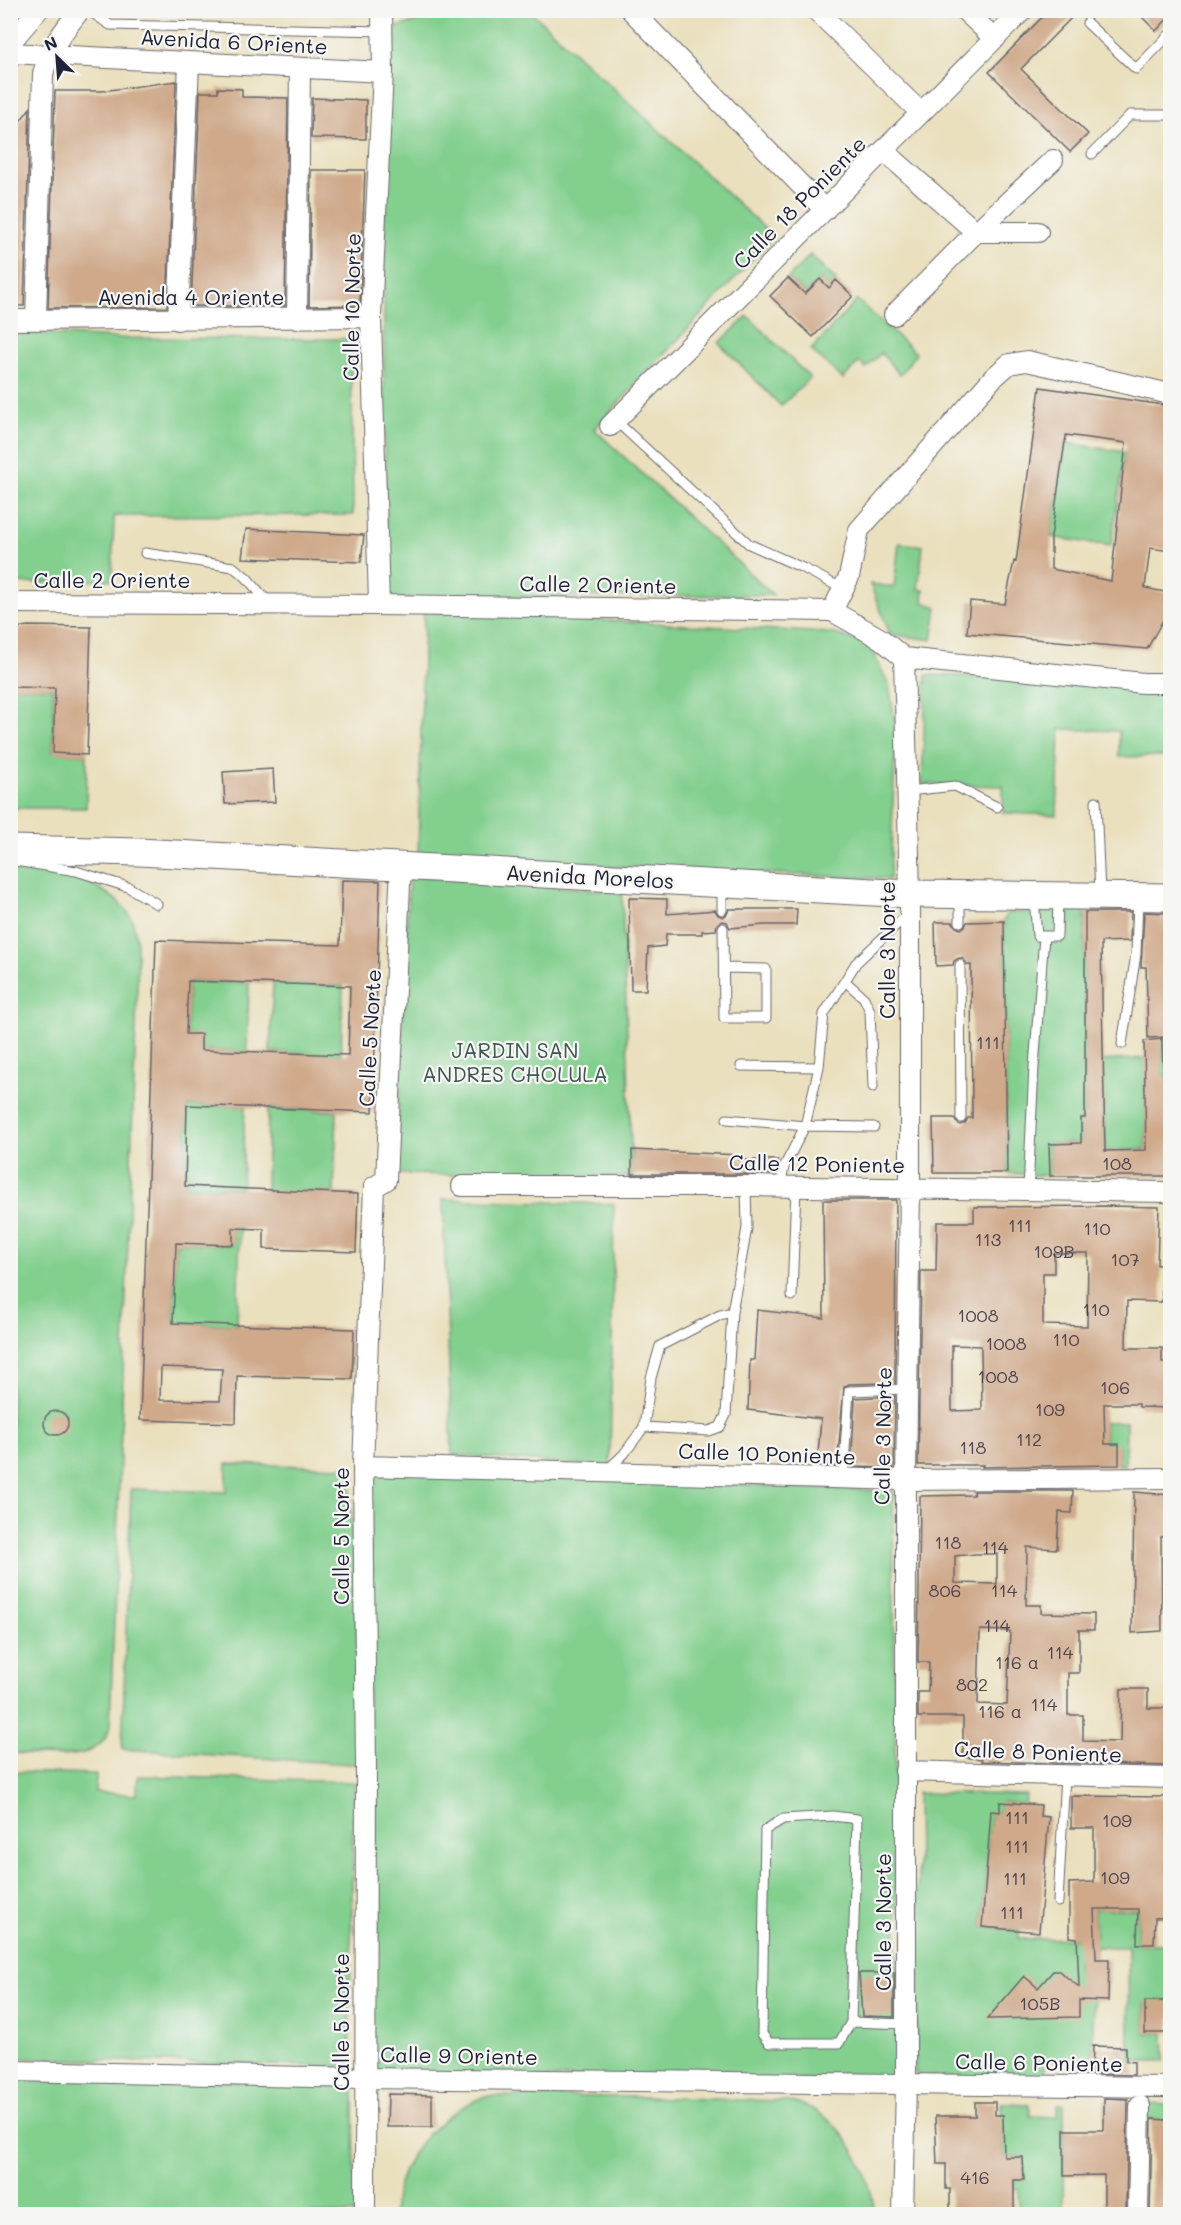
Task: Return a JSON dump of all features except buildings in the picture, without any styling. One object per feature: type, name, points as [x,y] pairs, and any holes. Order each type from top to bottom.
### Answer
[{"type":"main road","name":"Avenida Morelos","points":[[10,849],[139,852],[722,883],[910,903],[960,894],[1170,897]]},
{"type":"street","points":[[10,43],[38,10]]},
{"type":"street","points":[[36,320],[43,74],[54,45],[80,10]]},
{"type":"street","name":"Calle 10 Norte","points":[[379,605],[371,317],[383,72],[382,10]]},
{"type":"street","points":[[631,10],[825,210]]},
{"type":"street","points":[[816,10],[921,114]]},
{"type":"street","points":[[964,10],[995,39]]},
{"type":"street","name":"Calle 18 Poniente","points":[[613,423],[1023,10]]},
{"type":"street","name":"Avenida 6 Oriente","points":[[10,53],[383,72]]},
{"type":"street","points":[[178,320],[189,63]]},
{"type":"street","points":[[297,319],[300,69]]},
{"type":"street","points":[[884,151],[976,232],[1038,232]]},
{"type":"street","points":[[894,315],[976,232],[1053,160]]},
{"type":"street","name":"Avenida 4 Oriente","points":[[10,320],[371,317]]},
{"type":"street","points":[[832,611],[849,577],[859,530],[993,378],[1009,364],[1027,361],[1170,394]]},
{"type":"street","name":"Calle 2 Oriente","points":[[10,603],[832,611],[881,639],[904,658]]},
{"type":"street","points":[[904,658],[1143,683],[1170,683]]},
{"type":"street","name":"Calle 3 Norte","points":[[903,2214],[906,2084],[906,1480],[910,1188],[910,903],[904,658]]},
{"type":"street","name":"Calle 5 Norte","points":[[365,2214],[363,2078],[366,1767],[363,1466],[374,1187],[386,1180],[401,865]]},
{"type":"street","name":"Calle 12 Poniente","points":[[462,1186],[746,1185],[910,1188],[961,1184],[1028,1190],[1170,1192]]},
{"type":"street","name":"Calle 10 Poniente","points":[[363,1466],[906,1480],[1170,1478]]},
{"type":"street","name":"Calle 8 Poniente","points":[[905,1771],[1170,1778]]},
{"type":"street","name":"Calle 9 Oriente","points":[[10,2071],[363,2078],[906,2084]]},
{"type":"street","name":"Calle 6 Poniente","points":[[906,2084],[1170,2087]]},
{"type":"street","points":[[1138,2214],[1140,2106]]},
{"type":"lane","points":[[88,10],[110,25],[383,31]]},
{"type":"lane","points":[[1088,23],[1136,69],[1170,34]]},
{"type":"lane","points":[[1092,154],[1130,115],[1170,115]]},
{"type":"lane","points":[[613,423],[749,544],[843,589]]},
{"type":"lane","points":[[145,553],[232,567],[246,577],[270,604]]},
{"type":"lane","points":[[908,791],[955,786],[998,807]]},
{"type":"lane","points":[[1096,801],[1100,896]]},
{"type":"lane","points":[[10,860],[76,871],[128,886],[158,904]]},
{"type":"lane","points":[[722,883],[722,910]]},
{"type":"lane","points":[[960,894],[960,922]]},
{"type":"lane","points":[[1046,895],[1057,936],[1037,936],[1046,895]]},
{"type":"lane","points":[[1122,1044],[1136,954],[1138,897]]},
{"type":"lane","points":[[792,1296],[788,1187],[784,1167],[805,1126],[819,1067],[824,1014],[856,963],[910,903]]},
{"type":"lane","points":[[723,928],[724,1018],[766,1018],[766,969],[725,968]]},
{"type":"lane","points":[[1028,1190],[1044,936]]},
{"type":"lane","points":[[960,965],[961,1118]]},
{"type":"lane","points":[[844,981],[864,998],[870,1011],[873,1087]]},
{"type":"lane","points":[[741,1066],[819,1067]]},
{"type":"lane","points":[[727,1119],[805,1126],[874,1127]]},
{"type":"lane","points":[[644,1427],[709,1431],[720,1427],[726,1414],[732,1311],[747,1228],[746,1185]]},
{"type":"lane","points":[[604,1472],[624,1454],[644,1427],[651,1378],[660,1346],[732,1311]]},
{"type":"lane","points":[[843,1479],[849,1391],[907,1389]]},
{"type":"lane","points":[[1058,1902],[1065,1775]]},
{"type":"lane","points":[[833,1816],[857,1819],[851,2022],[839,2043],[769,2043],[762,2034],[765,1830],[783,1819],[833,1816]]},
{"type":"lane","points":[[851,2022],[906,2024]]},
{"type":"green space","points":[[166,10],[244,11],[244,15],[166,13]]},
{"type":"green space","points":[[455,11],[530,11],[774,237],[594,429],[773,595],[385,598],[383,31]]},
{"type":"green space","points":[[810,255],[836,280],[829,288],[820,279],[805,294],[788,278]]},
{"type":"green space","points":[[857,300],[916,353],[900,375],[881,353],[866,368],[859,362],[843,379],[811,350]]},
{"type":"green space","points":[[748,316],[810,378],[781,406],[719,343]]},
{"type":"green space","points":[[11,332],[117,338],[351,339],[353,515],[114,516],[112,580],[11,584]]},
{"type":"green space","points":[[1065,443],[1125,452],[1111,546],[1051,537]]},
{"type":"green space","points":[[899,543],[923,546],[918,589],[924,590],[923,602],[937,607],[932,640],[890,634],[870,584],[894,587]]},
{"type":"green space","points":[[424,612],[831,633],[869,644],[889,685],[896,728],[890,879],[418,858]]},
{"type":"green space","points":[[926,675],[1170,681],[1170,731],[1166,731],[1166,756],[1119,757],[1119,731],[1060,729],[1057,815],[1003,813],[1003,786],[922,784]]},
{"type":"green space","points":[[10,687],[53,688],[53,752],[87,755],[86,808],[11,808]]},
{"type":"green space","points":[[11,866],[74,876],[108,894],[128,912],[135,928],[137,948],[110,1726],[105,1739],[96,1748],[83,1753],[54,1756],[11,1753]]},
{"type":"green space","name":"JARDIN SAN ANDRES CHOLULA","points":[[409,875],[622,892],[632,1177],[396,1174]]},
{"type":"green space","points":[[1085,910],[1085,1113],[1081,1118],[1081,1143],[1049,1144],[1050,1176],[1007,1173],[1004,921],[1007,913]]},
{"type":"green space","points":[[188,981],[249,983],[247,1052],[201,1050],[201,1035],[186,1034]]},
{"type":"green space","points":[[273,983],[343,986],[341,1055],[270,1052]]},
{"type":"green space","points":[[1162,1037],[1170,1037],[1170,1124],[1164,1124]]},
{"type":"green space","points":[[1145,1058],[1146,1149],[1105,1151],[1103,1061]]},
{"type":"green space","points":[[187,1105],[245,1107],[242,1188],[185,1186]]},
{"type":"green space","points":[[268,1109],[337,1111],[334,1193],[266,1191]]},
{"type":"green space","points":[[443,1199],[614,1204],[610,1467],[452,1455]]},
{"type":"green space","points":[[233,1228],[240,1228],[237,1325],[173,1323],[176,1243],[233,1245]]},
{"type":"green space","points":[[1105,1422],[1126,1422],[1125,1465],[1119,1465],[1119,1445],[1105,1445]]},
{"type":"green space","points":[[227,1464],[349,1467],[364,1765],[122,1749],[131,1489],[226,1492]]},
{"type":"green space","points":[[369,1469],[893,1491],[898,2081],[366,2076]]},
{"type":"green space","points":[[11,1772],[96,1774],[95,1792],[136,1795],[138,1776],[354,1782],[349,2067],[11,2058]]},
{"type":"green space","points":[[917,1793],[1026,1795],[1024,1804],[1001,1802],[1000,1812],[991,1812],[982,1927],[1019,1930],[1019,1939],[1095,1938],[1094,1909],[1138,1909],[1137,1944],[1170,1944],[1170,2001],[1145,2002],[1145,2033],[1164,2033],[1165,2061],[1129,2061],[1128,1947],[1093,1947],[1078,1959],[1078,1969],[1082,1969],[1094,2000],[1092,2060],[1044,2060],[1044,2077],[918,2077],[915,2073],[919,1940]]},
{"type":"green space","points":[[11,2078],[354,2083],[355,2214],[11,2214]]},
{"type":"green space","points":[[485,2096],[784,2101],[803,2105],[821,2114],[848,2141],[866,2177],[875,2214],[393,2214],[402,2174],[421,2142],[449,2116]]},
{"type":"green space","points":[[1001,2103],[1029,2104],[1030,2116],[1057,2117],[1057,2104],[1064,2104],[1063,2213],[1019,2214],[1018,2189],[1014,2189],[1014,2180],[1024,2180],[1023,2157],[1004,2157]]},
{"type":"green space","points":[[1145,2104],[1170,2105],[1170,2136],[1168,2136],[1168,2120],[1145,2119]]}]
